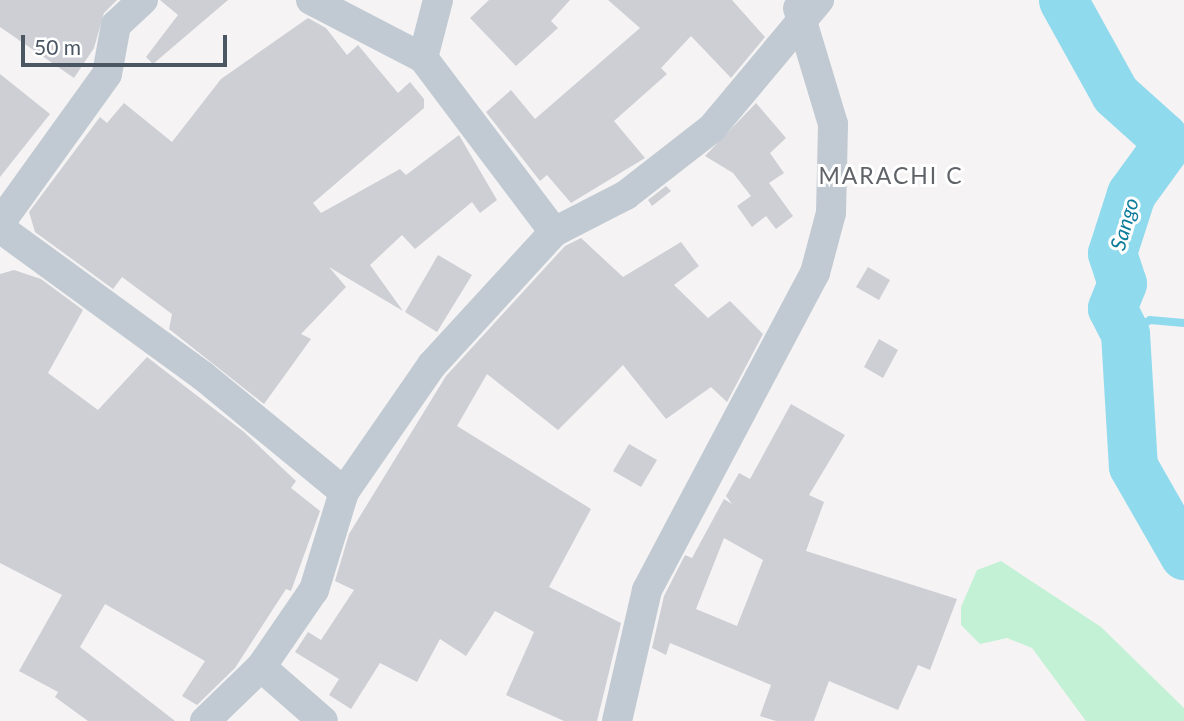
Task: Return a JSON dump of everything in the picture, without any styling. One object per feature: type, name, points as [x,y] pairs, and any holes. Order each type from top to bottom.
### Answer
[{"type":"street","points":[[143,0],[116,25],[107,74],[0,226],[203,376],[344,492]]},
{"type":"street","points":[[311,0],[423,58],[554,232]]},
{"type":"street","points":[[423,58],[438,0]]},
{"type":"street","points":[[205,721],[261,667],[314,590],[344,492],[432,365],[554,232],[626,195],[712,128],[798,11],[819,0]]},
{"type":"street","points":[[617,721],[647,590],[816,273],[831,213],[833,124],[798,11]]},
{"type":"street","points":[[261,667],[323,721]]},
{"type":"green space","points":[[1001,561],[1101,627],[1184,708],[1184,721],[1086,721],[1032,648],[1007,638],[980,644],[961,625],[961,607],[977,570]]},
{"type":"building","points":[[0,0],[117,0],[104,13],[94,48],[74,78],[0,27]]},
{"type":"building","points":[[160,0],[228,0],[153,64],[146,57],[178,15]]},
{"type":"building","points":[[489,0],[570,0],[551,21],[558,28],[516,66],[470,18]]},
{"type":"building","points":[[608,0],[732,0],[765,37],[731,78],[691,36],[661,68],[667,74],[614,121],[645,158],[571,203],[547,175],[540,181],[486,112],[511,90],[535,119],[640,28]]},
{"type":"building","points":[[308,18],[326,28],[347,55],[358,45],[398,93],[410,82],[424,99],[424,108],[313,203],[321,213],[400,169],[406,175],[459,135],[497,200],[480,213],[472,202],[415,249],[402,235],[370,265],[403,311],[329,267],[346,287],[301,334],[311,339],[264,404],[169,329],[172,314],[122,277],[113,289],[35,232],[29,212],[100,117],[107,123],[124,103],[172,142],[221,79]]},
{"type":"building","points":[[0,74],[50,114],[0,177]]},
{"type":"building","points":[[756,103],[786,138],[770,153],[784,173],[769,183],[793,216],[776,229],[766,216],[752,227],[737,206],[751,196],[733,173],[705,156]]},
{"type":"building","points":[[666,186],[671,191],[652,206],[648,200]]},
{"type":"building","points":[[581,238],[623,277],[681,242],[699,266],[674,285],[708,318],[730,301],[763,334],[727,402],[711,387],[666,419],[623,365],[558,430],[487,374],[457,426],[591,509],[549,587],[621,623],[597,721],[564,721],[506,695],[534,632],[495,611],[466,656],[440,639],[417,682],[380,663],[351,709],[329,695],[339,679],[295,652],[308,632],[321,640],[354,590],[335,581],[349,534],[446,376],[565,246]]},
{"type":"building","points":[[438,255],[472,275],[437,332],[405,312]]},
{"type":"building","points":[[868,267],[890,280],[879,300],[856,287]]},
{"type":"building","points":[[14,270],[41,279],[83,310],[48,373],[98,410],[147,357],[244,432],[296,481],[291,488],[320,511],[291,591],[286,589],[235,668],[197,705],[182,696],[205,661],[105,604],[80,647],[175,721],[88,721],[55,697],[58,692],[19,671],[62,595],[0,563],[0,274]]},
{"type":"building","points":[[879,339],[898,350],[883,378],[864,367]]},
{"type":"building","points":[[791,404],[845,435],[809,495],[824,502],[806,551],[957,599],[930,670],[918,665],[898,710],[829,681],[814,721],[776,721],[760,716],[771,685],[670,643],[666,655],[652,648],[664,596],[685,555],[692,558],[724,499],[732,504],[726,496],[739,473],[750,479]],"holes":[[[724,538],[763,560],[737,626],[696,609]]]},
{"type":"building","points":[[629,444],[657,460],[641,487],[613,471]]},
{"type":"waterway","name":"Sango","points":[[1063,0],[1115,94],[1163,137],[1165,147],[1131,194],[1112,253],[1122,283],[1112,308],[1125,333],[1133,466],[1184,555]]},
{"type":"waterway","points":[[1125,333],[1150,320],[1184,323]]},
{"type":"district","name":"MARACHI C","points":[[891,175]]}]
